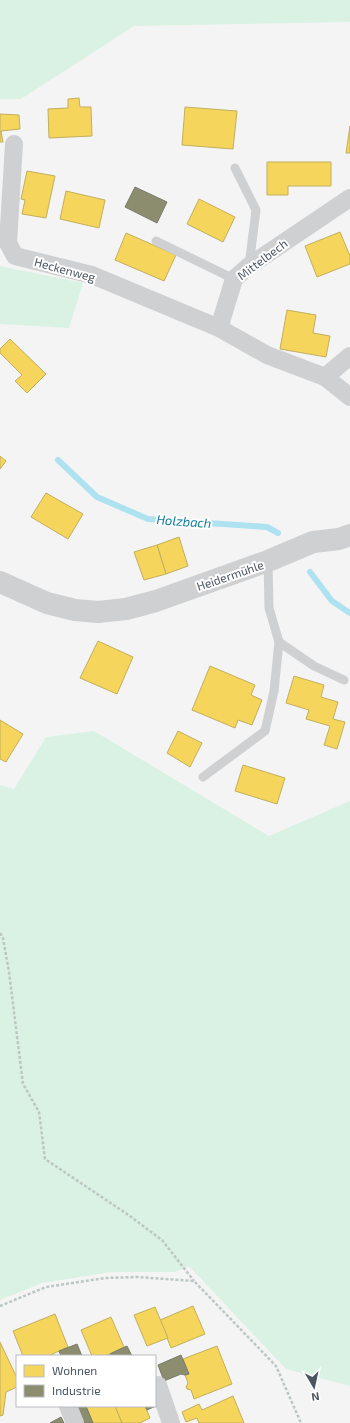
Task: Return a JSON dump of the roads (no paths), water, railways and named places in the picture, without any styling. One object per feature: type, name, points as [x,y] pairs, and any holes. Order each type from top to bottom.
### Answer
[{"type":"street","name":"Heckenweg","points":[[14,144],[8,243],[15,256],[92,275],[219,328]]},
{"type":"street","name":"Mittelbech","points":[[219,328],[234,279],[249,266],[350,198]]},
{"type":"street","points":[[219,328],[267,355],[325,377],[350,397]]},
{"type":"street","points":[[325,377],[350,356]]},
{"type":"street","points":[[268,561],[313,542],[339,539],[350,535]]},
{"type":"street","name":"Heidermühle","points":[[0,582],[47,603],[75,610],[98,612],[126,609],[156,601],[268,561]]},
{"type":"street","points":[[158,1385],[171,1423]]},
{"type":"street","points":[[68,1407],[75,1423]]},
{"type":"lane","points":[[235,168],[256,210],[249,266]]},
{"type":"lane","points":[[156,241],[234,279]]},
{"type":"lane","name":"Heidermühle","points":[[203,777],[265,731],[274,691],[279,642],[269,608],[268,561]]},
{"type":"lane","points":[[279,642],[314,666],[344,680]]},
{"type":"waterway","name":"Holzbach","points":[[58,460],[97,497],[148,519],[267,527],[278,533]]},
{"type":"waterway","name":"Holzbach","points":[[310,572],[332,601],[350,613]]}]
